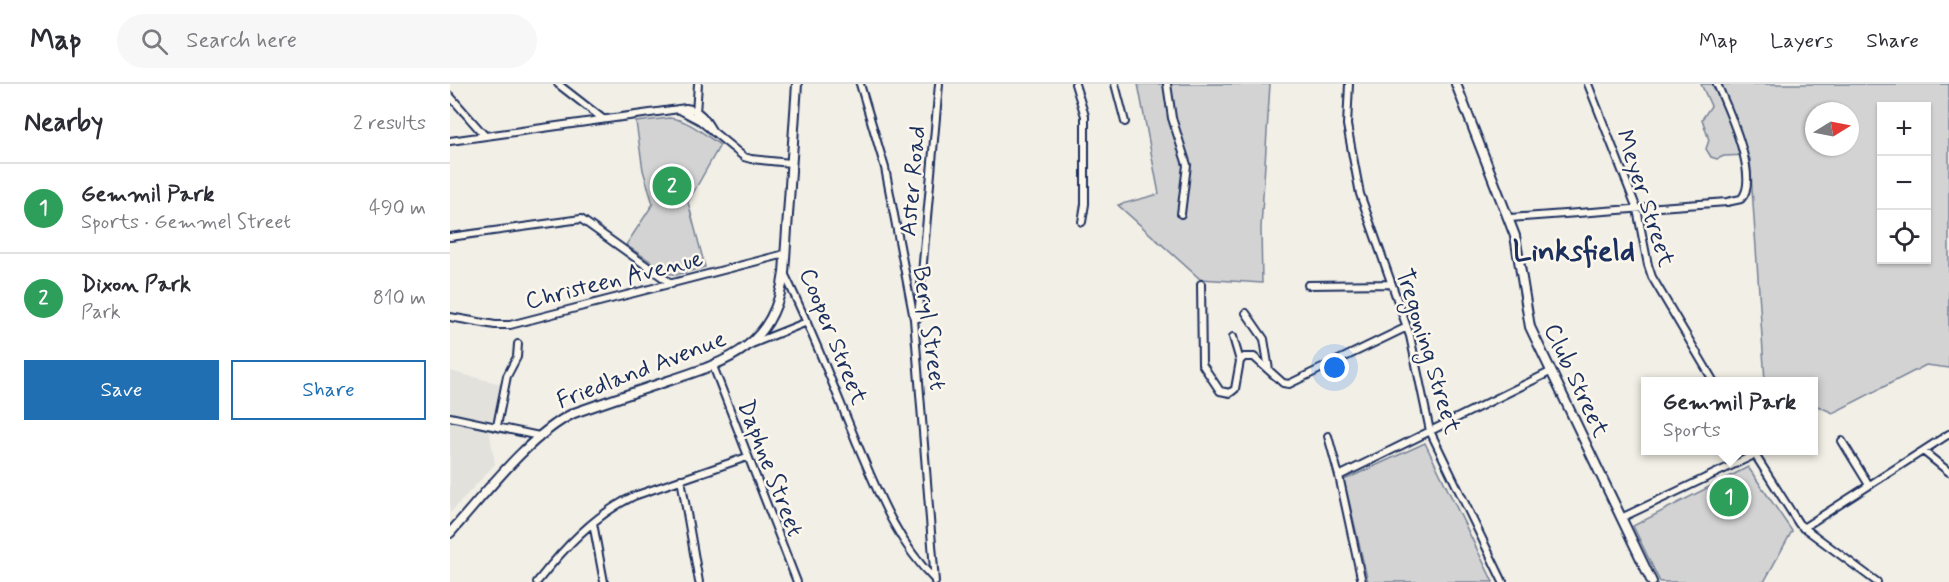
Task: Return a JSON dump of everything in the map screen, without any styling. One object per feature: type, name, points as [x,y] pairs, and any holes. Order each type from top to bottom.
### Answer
[{"type":"main road","name":"Cooper Street","points":[[784,273],[797,84]]},
{"type":"main road","name":"Club Street","points":[[1456,84],[1510,218],[1518,247],[1530,327],[1652,582]]},
{"type":"main road","name":"Friedland Avenue","points":[[450,533],[539,436],[559,421],[574,413],[713,366],[730,359],[749,345],[771,317],[779,299],[784,273]]},
{"type":"street","points":[[558,84],[603,119]]},
{"type":"street","points":[[693,113],[698,84]]},
{"type":"street","name":"Beryl Street","points":[[860,84],[880,147],[916,318],[935,581]]},
{"type":"street","name":"Aster Road","points":[[916,318],[939,84]]},
{"type":"street","points":[[1075,84],[1085,116],[1083,222]]},
{"type":"street","points":[[1115,84],[1125,122]]},
{"type":"street","points":[[1167,84],[1170,110],[1187,165],[1181,214]]},
{"type":"street","name":"Tregoning Street","points":[[1349,84],[1347,125],[1360,195],[1412,343],[1430,431],[1503,582]]},
{"type":"street","name":"Meyer Street","points":[[1588,84],[1637,209],[1652,277],[1712,377]]},
{"type":"street","points":[[1510,218],[1738,200],[1747,188],[1743,154],[1717,84]]},
{"type":"street","points":[[450,96],[485,136]]},
{"type":"street","points":[[450,141],[677,109],[693,113],[744,157],[791,163]]},
{"type":"street","points":[[450,237],[581,219],[672,284]]},
{"type":"street","name":"Christeen Avenue","points":[[450,317],[495,325],[510,325],[785,254]]},
{"type":"street","name":"Cooper Street","points":[[784,273],[888,514],[907,546],[935,581]]},
{"type":"street","points":[[1201,284],[1201,360],[1220,391],[1230,393],[1235,389],[1240,361],[1233,337]]},
{"type":"street","points":[[1308,285],[1392,284]]},
{"type":"street","points":[[1246,313],[1264,339],[1269,371]]},
{"type":"street","name":"Friedland Avenue","points":[[749,345],[807,322]]},
{"type":"street","points":[[1240,361],[1244,357],[1254,357],[1283,383],[1289,384],[1407,327]]},
{"type":"street","points":[[497,426],[507,376],[517,357],[518,344]]},
{"type":"street","name":"Daphne Street","points":[[713,366],[796,582]]},
{"type":"street","points":[[1339,476],[1550,372]]},
{"type":"street","points":[[450,417],[539,436]]},
{"type":"street","points":[[1803,528],[1949,434]]},
{"type":"street","points":[[1328,436],[1362,582]]},
{"type":"street","points":[[1842,441],[1869,485]]},
{"type":"street","points":[[1923,451],[1949,472]]},
{"type":"street","points":[[1621,518],[1747,455]]},
{"type":"street","points":[[1755,455],[1803,528],[1876,582]]},
{"type":"street","points":[[537,582],[568,545],[604,514],[630,498],[747,457]]},
{"type":"street","points":[[681,479],[699,582]]},
{"type":"street","points":[[593,523],[604,582]]},
{"type":"shaded area","points":[[1138,84],[1270,84],[1261,228],[1262,283],[1200,279],[1118,205],[1159,194]]},
{"type":"shaded area","points":[[1701,84],[1949,84],[1949,368],[1926,365],[1833,413],[1818,406],[1818,377],[1765,377],[1750,159],[1748,155],[1724,156],[1717,159],[1711,157],[1706,149],[1709,140],[1702,119],[1711,106]]},
{"type":"shaded area","points":[[669,118],[690,124],[720,145],[688,202],[705,267],[676,275],[668,273],[626,245],[653,204],[643,170],[636,122]]},
{"type":"shaded area","points":[[450,371],[501,384],[490,435],[495,464],[450,513]]},
{"type":"shaded area","points":[[1425,443],[1493,582],[1368,582],[1344,480]]},
{"type":"shaded area","points":[[1748,467],[1792,531],[1764,582],[1660,582],[1633,526]]},
{"type":"place","name":"Dixon Park","points":[[672,186]]},
{"type":"place","name":"Gemmil Park","points":[[1729,497]]},
{"type":"district","name":"Linksfield","points":[[1574,250]]}]
